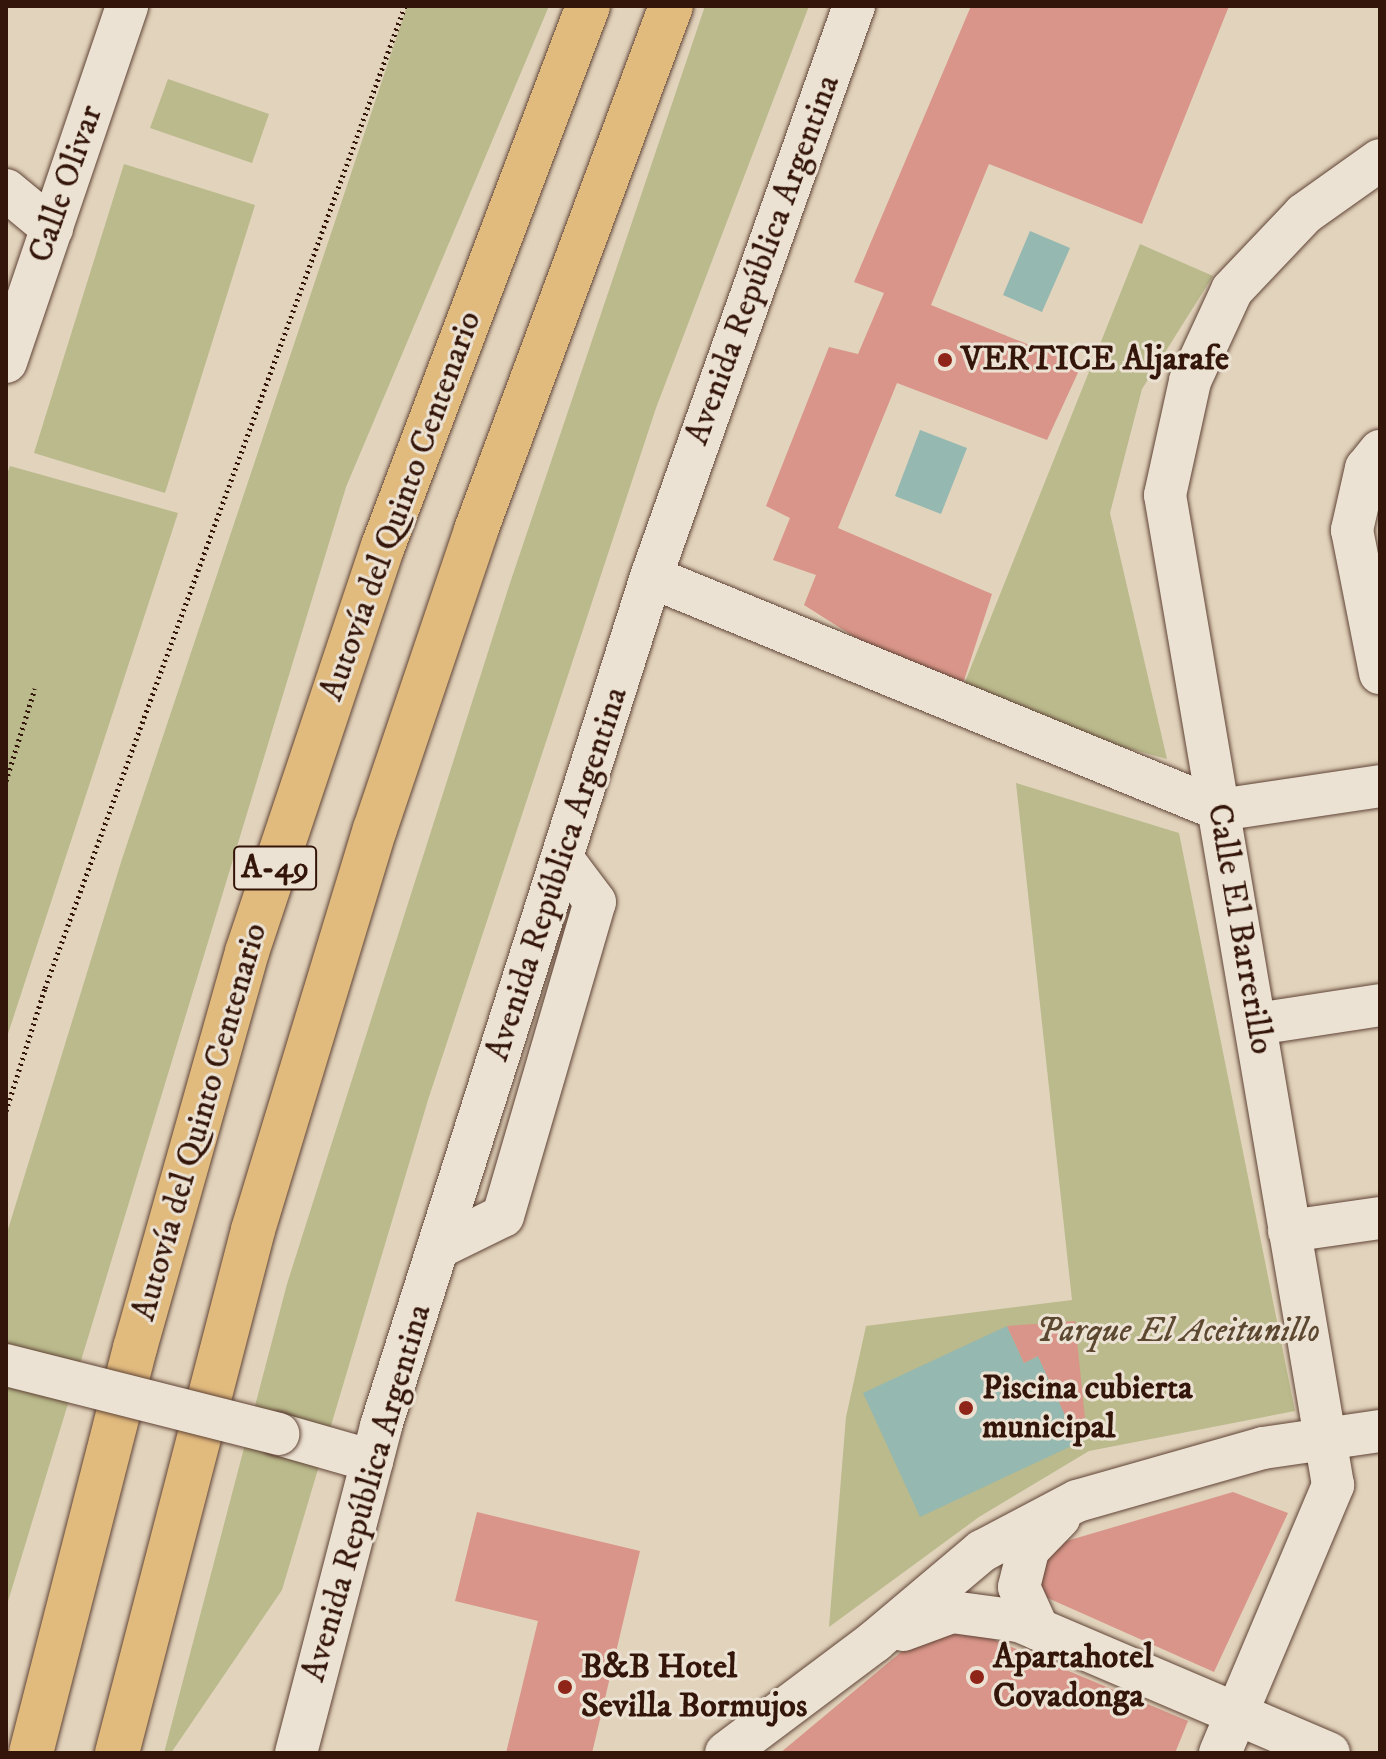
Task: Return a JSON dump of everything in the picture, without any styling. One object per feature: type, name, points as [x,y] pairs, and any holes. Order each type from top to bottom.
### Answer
[{"type":"highway","name":"Autovía del Quinto Centenario","points":[[31,1753],[135,1348],[247,952],[383,546],[588,6]]},
{"type":"highway","name":"A-49","points":[[117,1753],[253,1230],[375,829],[476,530],[671,6]]},
{"type":"street","name":"Avenida República Argentina","points":[[296,1753],[372,1461],[651,577],[854,6]]},
{"type":"street","name":"Calle Olivar","points":[[6,362],[122,8]]},
{"type":"street","name":"Calle El Barrerillo","points":[[1220,1753],[1333,1485],[1328,1438],[1289,1231],[1165,495],[1190,381],[1232,290],[1304,214],[1380,160]]},
{"type":"street","points":[[6,190],[52,228]]},
{"type":"street","points":[[1380,451],[1366,468],[1352,530],[1380,673]]},
{"type":"street","points":[[651,577],[1220,810],[1380,786]]},
{"type":"street","points":[[1256,1024],[1380,1005]]},
{"type":"street","points":[[1289,1231],[1380,1218]]},
{"type":"street","points":[[6,1365],[372,1461]]},
{"type":"street","points":[[732,1752],[875,1641],[982,1551],[1077,1501],[1263,1448],[1380,1431]]},
{"type":"street","points":[[1038,1629],[1019,1587],[1028,1550],[1077,1501]]},
{"type":"street","points":[[875,1641],[952,1612],[1019,1621],[1329,1753]]},
{"type":"path","points":[[6,1111],[45,988],[405,6]]},
{"type":"path","points":[[6,781],[35,688]]},
{"type":"green space","points":[[407,6],[549,6],[346,487],[6,1608],[6,1236],[122,859]]},
{"type":"green space","points":[[705,6],[809,6],[656,408],[428,1100],[282,1590],[171,1753],[164,1753],[287,1284],[509,586]]},
{"type":"green space","points":[[168,79],[269,114],[252,163],[150,128]]},
{"type":"green space","points":[[124,164],[255,205],[165,493],[34,453]]},
{"type":"green space","points":[[1140,244],[1213,276],[1142,389],[1110,513],[1167,759],[957,702]]},
{"type":"green space","points":[[10,466],[178,513],[6,1040],[6,477]]},
{"type":"green space","name":"Parque El Aceitunillo","points":[[1016,783],[1179,833],[1295,1411],[1089,1451],[979,1517],[829,1627],[846,1417],[866,1326],[1072,1300]]},
{"type":"water","points":[[1030,231],[1070,248],[1042,312],[1003,295]]},
{"type":"water","points":[[920,430],[967,448],[941,514],[895,496]]},
{"type":"water","name":"Piscina cubierta municipal","points":[[1007,1326],[1024,1363],[1038,1356],[1078,1443],[920,1517],[863,1393]]},
{"type":"building","name":"VERTICE Aljarafe","points":[[971,6],[1229,6],[1142,224],[989,164],[931,305],[1081,366],[1047,440],[897,383],[838,528],[992,594],[957,702],[804,605],[816,575],[773,560],[790,518],[766,506],[829,347],[858,354],[884,293],[854,282]]},
{"type":"building","points":[[1075,1321],[1085,1418],[1069,1424],[1038,1356],[1024,1363],[1007,1326]]},
{"type":"building","points":[[1233,1492],[1288,1513],[1214,1672],[1032,1591],[1053,1545]]},
{"type":"building","name":"B&B Hotel Sevilla Bormujos","points":[[477,1512],[640,1551],[592,1753],[506,1753],[538,1621],[455,1601]]},
{"type":"building","name":"Apartahotel Covadonga","points":[[959,1625],[1188,1721],[1175,1753],[780,1753],[913,1642]]},
{"type":"place","name":"VERTICE Aljarafe","points":[[945,360]]},
{"type":"place","name":"Piscina cubierta municipal","points":[[966,1408]]},
{"type":"place","name":"Apartahotel Covadonga","points":[[977,1677]]},
{"type":"place","name":"B&B Hotel Sevilla Bormujos","points":[[565,1687]]}]
